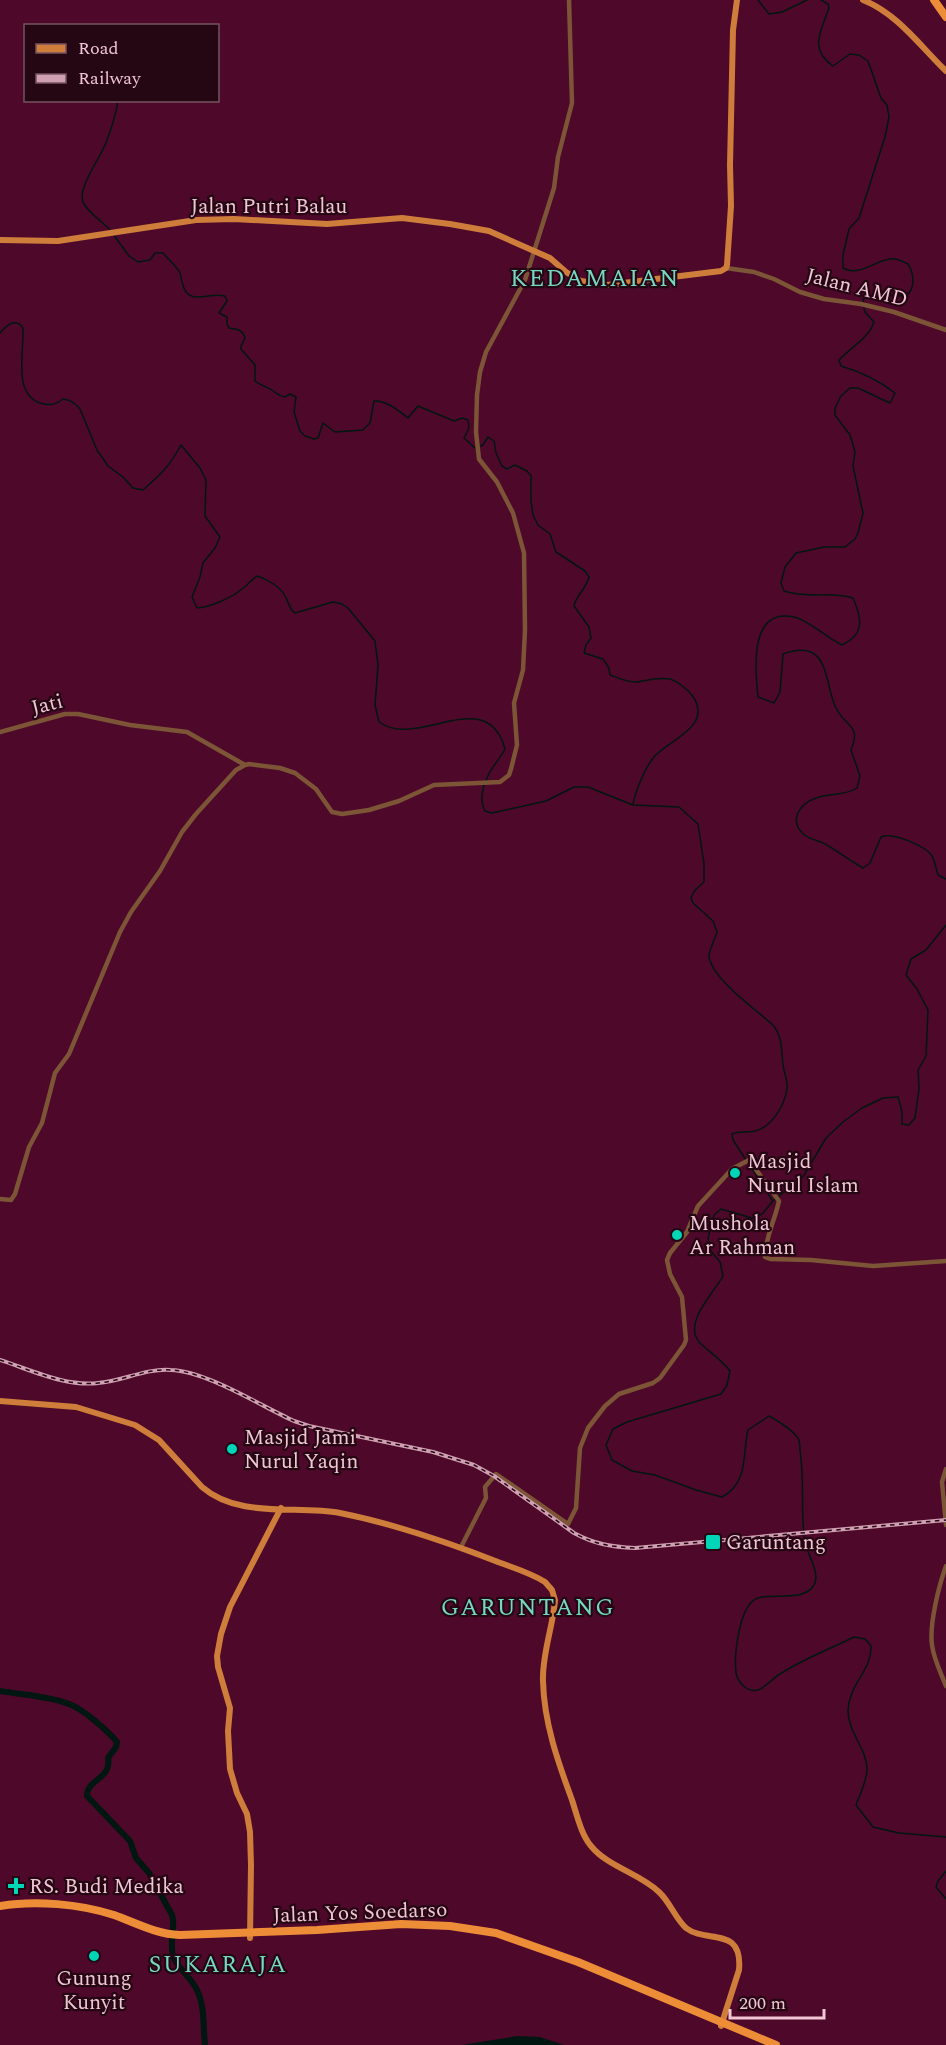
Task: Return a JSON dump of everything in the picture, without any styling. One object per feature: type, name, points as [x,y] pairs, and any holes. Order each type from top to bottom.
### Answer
[{"type":"highway","points":[[934,0],[946,17]]},
{"type":"highway","points":[[940,0],[946,8]]},
{"type":"highway","name":"Jalan Yos Soedarso","points":[[0,1907],[20,1903],[71,1906],[96,1911],[168,1936],[180,1937],[409,1925],[450,1926],[524,1941],[776,2045]]},
{"type":"highway","name":"Jalan Yos Soedarso","points":[[722,2024],[766,2045]]},
{"type":"main road","points":[[726,268],[731,206],[733,26],[737,0]]},
{"type":"main road","points":[[863,0],[898,22],[946,71]]},
{"type":"main road","name":"Jalan Putri Balau","points":[[0,240],[47,242],[196,220],[234,219],[349,224],[402,218],[489,231],[550,258],[581,281],[607,285],[715,273],[726,268]]},
{"type":"main road","points":[[0,1401],[76,1407],[135,1425],[159,1440],[210,1493],[238,1505],[339,1513],[431,1537],[540,1578],[552,1590],[555,1600],[543,1681],[546,1711],[552,1746],[582,1829],[588,1843],[599,1854],[647,1882],[661,1893],[686,1928],[722,1937],[735,1947],[740,1962],[722,2024]]},
{"type":"main road","points":[[250,1935],[250,1832],[247,1814],[237,1793],[230,1769],[228,1731],[230,1711],[217,1656],[230,1607],[276,1522],[281,1508]]},
{"type":"street","points":[[0,1199],[11,1200],[15,1194],[28,1147],[42,1123],[55,1072],[74,1045],[111,951],[125,922],[160,871],[186,826],[232,774],[244,765],[280,768],[296,773],[316,789],[332,812],[342,814],[392,803],[434,785],[500,782],[509,775],[516,751],[514,703],[523,670],[525,563],[523,543],[515,519],[497,482],[479,459],[476,441],[477,395],[483,361],[496,332],[525,280],[554,188],[558,157],[572,103],[569,0]]},
{"type":"street","name":"Jalan AMD","points":[[726,268],[754,272],[819,298],[894,312],[946,330]]},
{"type":"street","name":"Jati","points":[[0,732],[69,713],[129,725],[187,732],[244,765]]},
{"type":"street","points":[[461,1547],[486,1498],[485,1487],[496,1474],[568,1524],[576,1508],[580,1448],[588,1428],[605,1406],[619,1394],[652,1383],[660,1377],[684,1345],[686,1340],[684,1306],[667,1265],[670,1253],[687,1232],[698,1206],[732,1169],[747,1161],[775,1193],[779,1201],[776,1218],[766,1245],[765,1257],[779,1261],[812,1260],[873,1266],[946,1261]]},
{"type":"street","points":[[946,1469],[942,1482],[946,1525]]},
{"type":"street","points":[[946,1566],[932,1623],[931,1643],[946,1686]]},
{"type":"shaded area","points":[[517,2036],[540,2037],[564,2045],[462,2045]]},
{"type":"waterway","points":[[758,0],[769,14],[782,12],[807,0]]},
{"type":"waterway","points":[[821,0],[829,7],[819,38],[819,45],[825,59],[833,66],[850,54],[859,55],[868,61],[881,98],[887,105],[889,117],[885,137],[859,218],[849,229],[843,255],[843,268],[861,270],[884,260],[894,259],[908,264],[913,276],[913,285],[906,296],[875,295],[863,299],[864,303]]},
{"type":"waterway","points":[[110,230],[90,211],[82,198],[85,183],[109,134],[118,102]]},
{"type":"waterway","points":[[113,234],[129,256],[138,262],[150,260],[155,253],[163,253],[179,271],[183,287],[191,296],[225,296],[227,301],[219,313],[227,317],[229,328],[239,330],[244,335],[241,349],[255,365],[255,381],[281,396],[285,397],[290,394],[296,397],[294,412],[300,431],[305,436],[318,438],[323,423],[335,432],[363,430],[370,423],[374,401],[379,401],[392,406],[408,418],[418,406],[454,421],[462,418],[468,420],[469,428],[464,438],[475,448]]},
{"type":"waterway","points":[[864,308],[874,322],[872,328],[839,360],[841,366],[870,377],[895,393],[890,403],[858,388],[850,388],[841,396],[835,408],[835,415],[850,435],[855,452],[853,466],[863,513],[858,533],[855,539],[845,547],[824,547],[796,553],[785,567],[781,583],[784,591],[793,593],[853,598],[860,625],[855,636],[842,645],[799,618],[779,616],[769,621],[758,643],[756,657],[758,697],[774,703],[780,692],[783,654],[799,650],[810,652],[818,657],[837,710],[854,731],[851,750],[860,776],[857,788],[852,791],[816,798],[805,804],[796,819],[800,831],[863,868],[870,863],[881,837],[900,838],[929,852],[938,875],[946,879]]},
{"type":"waterway","points":[[0,333],[8,325],[14,323],[23,328],[22,371],[26,391],[40,403],[52,404],[63,399],[76,405],[80,409],[97,450],[108,466],[133,488],[143,490],[160,475],[181,445],[200,468],[206,480],[205,516],[220,537],[215,548],[203,563],[192,597],[197,608],[227,599],[257,576],[269,581],[280,590],[295,613],[333,602],[342,604],[348,608],[375,641],[378,665],[375,705],[379,722],[395,728],[412,729],[467,719],[483,721],[496,730],[505,749],[486,781]]},
{"type":"waterway","points":[[480,446],[488,437],[494,441],[502,466],[507,469],[515,465],[527,471],[531,476],[531,501],[533,515],[538,525],[550,534],[556,552],[585,571],[589,577],[574,606],[589,627],[591,638],[584,653],[603,659],[609,668],[610,675],[624,680],[634,682],[666,678],[673,680],[692,695],[698,706],[698,716],[693,724],[653,758],[641,780],[633,804]]},
{"type":"waterway","points":[[484,785],[482,805],[485,811],[492,813],[546,801],[574,787],[588,787],[633,805],[679,807],[698,824],[704,864],[704,882],[695,890],[691,898],[693,903],[713,921],[717,932],[710,949],[711,964],[725,983],[774,1026],[780,1040],[787,1083],[786,1095],[780,1108],[767,1125],[755,1131],[732,1134],[733,1140],[746,1160]]},
{"type":"waterway","points":[[946,925],[926,950],[911,959],[906,975],[917,989],[928,1010],[926,1056],[918,1070],[919,1089],[915,1118],[909,1125],[902,1124],[898,1097],[883,1098],[862,1108],[826,1138],[803,1177],[773,1201],[762,1214],[752,1218],[721,1209],[714,1215],[708,1238],[710,1250],[720,1262],[723,1276],[697,1317],[695,1334],[699,1342],[730,1371],[727,1385],[721,1394],[627,1422],[613,1429],[606,1445],[612,1460],[632,1471],[655,1475],[722,1497],[731,1491],[741,1476],[748,1430],[769,1416],[795,1434],[799,1441],[801,1462],[805,1542],[815,1570],[816,1580],[814,1585],[803,1594],[758,1598],[752,1602],[746,1610],[739,1631],[736,1655],[737,1676],[747,1688],[758,1690],[807,1659],[854,1637],[865,1639],[871,1646],[870,1655],[852,1693],[848,1711],[851,1726],[864,1754],[867,1769],[865,1783],[856,1805],[873,1827],[899,1833],[946,1837]]},
{"type":"waterway","points":[[749,1164],[772,1200]]},
{"type":"waterway","points":[[0,1691],[44,1697],[69,1704],[94,1720],[117,1742],[108,1758],[106,1771],[91,1786],[87,1796],[130,1841],[136,1858],[149,1873],[172,1915],[173,1956],[200,1996],[205,2045]]},
{"type":"waterway","points":[[946,1871],[936,1887],[946,1899]]},
{"type":"railway","points":[[0,1360],[49,1377],[86,1384],[107,1382],[162,1370],[200,1376],[309,1426],[433,1452],[474,1465],[494,1476],[574,1533],[611,1546],[635,1548],[946,1520]]},
{"type":"place","name":"Masjid Nurul Islam","points":[[735,1173]]},
{"type":"place","name":"Mushola Ar Rahman","points":[[677,1235]]},
{"type":"place","name":"Masjid Jami Nurul Yaqin","points":[[232,1449]]},
{"type":"place","name":"Garuntang","points":[[713,1542]]},
{"type":"place","name":"RS. Budi Medika","points":[[16,1886]]},
{"type":"place","name":"Gunung Kunyit","points":[[94,1956]]},
{"type":"district","name":"KEDAMAIAN","points":[[595,278]]},
{"type":"district","name":"GARUNTANG","points":[[528,1607]]},
{"type":"district","name":"SUKARAJA","points":[[218,1964]]}]
